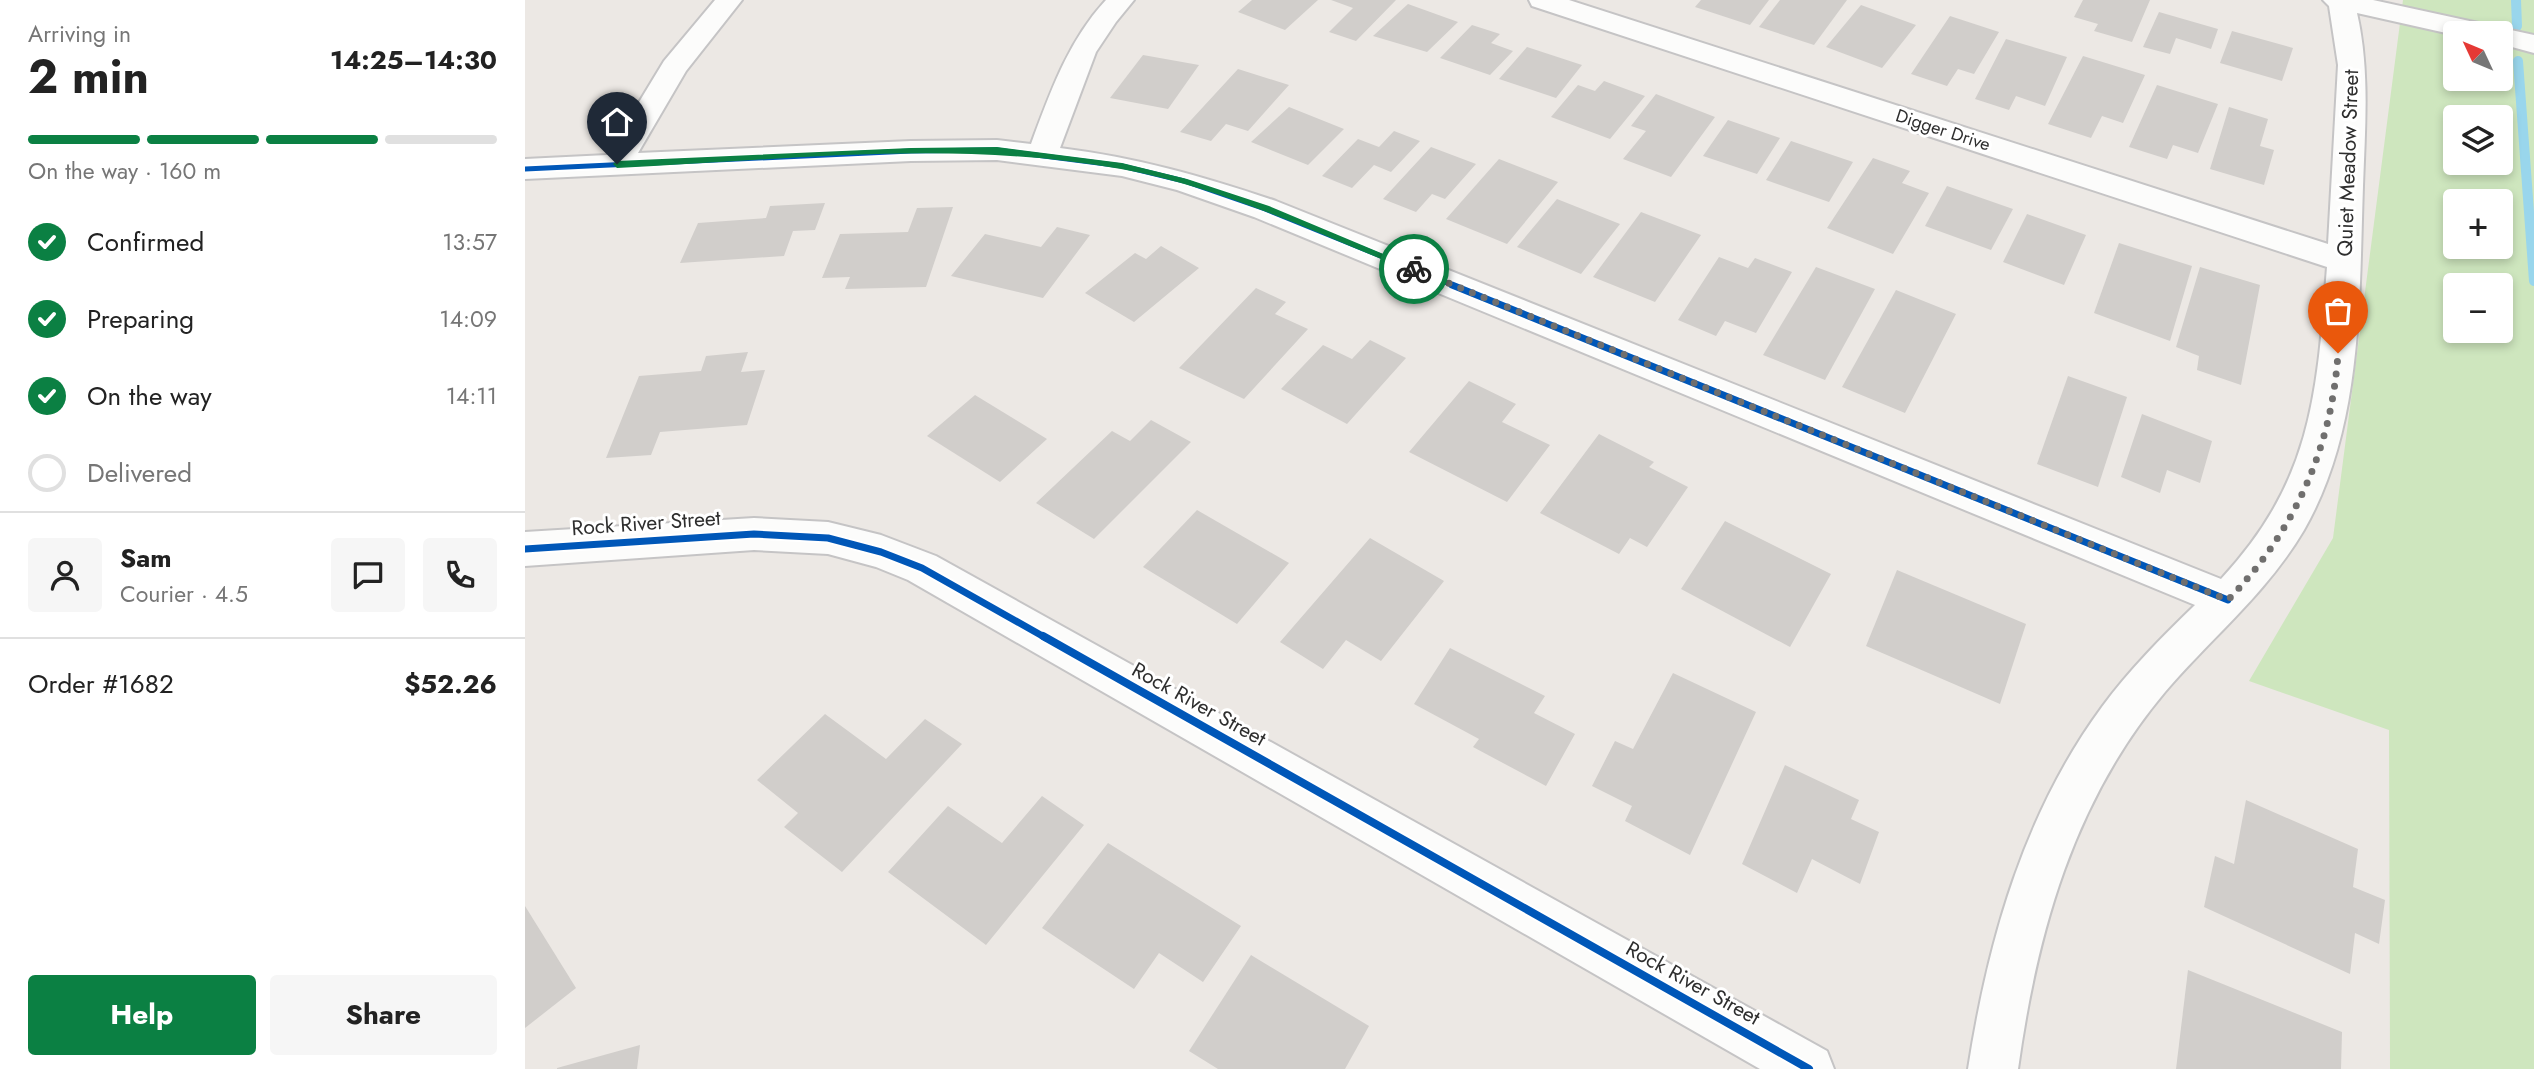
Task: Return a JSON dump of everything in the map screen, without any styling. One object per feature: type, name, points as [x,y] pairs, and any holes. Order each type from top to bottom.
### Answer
[{"type":"street","points":[[617,164],[674,67],[729,0]]},
{"type":"street","points":[[1042,154],[1071,73],[1098,26],[1121,0]]},
{"type":"street","name":"Digger Drive","points":[[1542,0],[2344,261]]},
{"type":"street","points":[[2340,0],[2443,23]]},
{"type":"street","name":"Quiet Meadow Street","points":[[1993,1069],[1999,1016],[2022,918],[2054,832],[2097,750],[2142,690],[2255,572],[2285,531],[2306,487],[2321,446],[2337,376],[2344,261],[2352,65],[2340,0]]},
{"type":"street","points":[[2513,39],[2534,44]]},
{"type":"street","points":[[525,169],[911,150],[997,150],[1042,154],[1135,169],[1184,181],[1265,209],[2228,600]]},
{"type":"street","name":"Rock River Street","points":[[525,548],[754,534],[828,538],[881,552],[922,568],[1809,1069]]},
{"type":"green space","points":[[2403,0],[2534,0],[2534,1069],[2390,1069],[2389,730],[2249,681],[2333,538]]},
{"type":"building","points":[[1252,0],[1318,0],[1285,30],[1238,12]]},
{"type":"building","points":[[1331,0],[1396,0],[1356,41],[1329,32],[1353,8]]},
{"type":"building","points":[[1701,0],[1769,0],[1750,25],[1695,7]]},
{"type":"building","points":[[1780,0],[1847,0],[1814,45],[1759,27]]},
{"type":"building","points":[[2083,0],[2150,0],[2132,42],[2094,31],[2098,24],[2074,17]]},
{"type":"building","points":[[1408,4],[1458,22],[1427,52],[1373,36]]},
{"type":"building","points":[[1861,5],[1916,25],[1882,68],[1826,47]]},
{"type":"building","points":[[2159,12],[2218,29],[2211,49],[2176,38],[2170,54],[2143,47]]},
{"type":"building","points":[[1950,16],[1999,32],[1974,74],[1958,69],[1947,86],[1911,74]]},
{"type":"building","points":[[1472,25],[1500,34],[1491,43],[1513,51],[1490,75],[1440,58]]},
{"type":"building","points":[[2232,31],[2293,48],[2282,81],[2220,63]]},
{"type":"building","points":[[2006,39],[2067,57],[2045,106],[2016,96],[2009,110],[1975,99]]},
{"type":"building","points":[[1527,47],[1582,65],[1556,98],[1499,79]]},
{"type":"building","points":[[1143,55],[1199,65],[1168,109],[1110,98]]},
{"type":"building","points":[[2083,56],[2145,75],[2123,123],[2102,116],[2091,138],[2048,124]]},
{"type":"building","points":[[1238,69],[1289,85],[1248,131],[1226,124],[1211,141],[1180,132]]},
{"type":"building","points":[[1604,81],[1645,96],[1610,139],[1551,117],[1578,85],[1595,91]]},
{"type":"building","points":[[2157,85],[2218,104],[2198,153],[2173,145],[2167,159],[2129,147]]},
{"type":"building","points":[[1656,94],[1715,117],[1671,177],[1623,159],[1646,131],[1631,126]]},
{"type":"building","points":[[1289,107],[1344,129],[1308,165],[1251,142]]},
{"type":"building","points":[[2229,107],[2268,119],[2260,146],[2274,150],[2264,185],[2210,169]]},
{"type":"building","points":[[1728,120],[1780,138],[1757,174],[1703,156]]},
{"type":"building","points":[[1394,131],[1420,141],[1391,172],[1374,165],[1352,188],[1322,176],[1358,139],[1379,147]]},
{"type":"building","points":[[1791,141],[1853,162],[1829,202],[1766,180]]},
{"type":"building","points":[[1431,147],[1476,164],[1445,199],[1432,194],[1416,212],[1383,199]]},
{"type":"building","points":[[1873,158],[1910,171],[1902,183],[1929,193],[1893,254],[1827,228]]},
{"type":"building","points":[[1499,159],[1558,182],[1507,244],[1446,219]]},
{"type":"building","points":[[1947,186],[2013,209],[1991,250],[1925,226]]},
{"type":"building","points":[[1557,199],[1620,224],[1581,274],[1517,247]]},
{"type":"building","points":[[825,203],[815,230],[793,231],[784,256],[680,263],[698,223],[766,218],[770,206]]},
{"type":"building","points":[[953,207],[926,287],[845,289],[850,277],[822,278],[840,234],[908,232],[917,208]]},
{"type":"building","points":[[1641,212],[1701,235],[1655,302],[1593,277]]},
{"type":"building","points":[[2027,214],[2086,235],[2064,285],[2003,262]]},
{"type":"building","points":[[1057,227],[1090,235],[1043,298],[951,276],[985,234],[1041,247]]},
{"type":"building","points":[[2119,243],[2192,266],[2170,341],[2094,313]]},
{"type":"building","points":[[1161,246],[1199,268],[1134,322],[1085,293],[1135,253],[1146,259]]},
{"type":"building","points":[[1719,257],[1748,268],[1755,258],[1792,272],[1756,333],[1725,321],[1716,336],[1678,320]]},
{"type":"building","points":[[1816,267],[1875,289],[1825,380],[1763,355]]},
{"type":"building","points":[[2200,267],[2260,285],[2241,385],[2197,370],[2199,356],[2176,347]]},
{"type":"building","points":[[1256,288],[1286,302],[1275,314],[1308,329],[1244,399],[1179,368]]},
{"type":"building","points":[[1896,290],[1956,314],[1905,413],[1842,387]]},
{"type":"building","points":[[1370,340],[1406,358],[1347,424],[1281,389],[1323,345],[1352,359]]},
{"type":"building","points":[[748,352],[741,372],[765,370],[747,425],[660,432],[651,455],[606,458],[639,376],[701,371],[706,356]]},
{"type":"building","points":[[2068,376],[2127,397],[2098,487],[2037,464]]},
{"type":"building","points":[[1469,381],[1516,404],[1502,422],[1550,445],[1507,502],[1409,452]]},
{"type":"building","points":[[975,395],[1047,439],[1000,482],[927,436]]},
{"type":"building","points":[[2142,414],[2212,441],[2200,483],[2167,470],[2160,493],[2121,477]]},
{"type":"building","points":[[1151,420],[1191,442],[1094,539],[1036,503],[1112,431],[1130,441]]},
{"type":"building","points":[[1599,434],[1654,462],[1649,467],[1688,487],[1647,547],[1630,538],[1619,554],[1540,513]]},
{"type":"building","points":[[1197,510],[1289,563],[1237,624],[1143,567]]},
{"type":"building","points":[[1725,521],[1831,574],[1790,647],[1681,589]]},
{"type":"building","points":[[1370,538],[1444,581],[1381,661],[1346,640],[1323,669],[1280,642]]},
{"type":"building","points":[[1897,570],[2026,624],[2000,704],[1866,646]]},
{"type":"building","points":[[1450,648],[1545,696],[1534,713],[1575,734],[1546,786],[1473,747],[1479,739],[1414,704]]},
{"type":"building","points":[[1673,673],[1756,712],[1690,855],[1625,821],[1632,806],[1592,786],[1615,741],[1633,749]]},
{"type":"building","points":[[825,714],[886,759],[925,719],[962,744],[842,872],[784,827],[798,813],[757,780]]},
{"type":"building","points":[[1785,765],[1859,800],[1851,819],[1879,832],[1860,884],[1812,859],[1797,893],[1742,864]]},
{"type":"building","points":[[1042,796],[1084,825],[986,945],[888,872],[948,806],[1002,843]]},
{"type":"building","points":[[2246,800],[2358,849],[2353,887],[2385,900],[2379,944],[2355,933],[2350,974],[2204,907],[2215,856],[2234,864]]},
{"type":"building","points":[[1108,843],[1241,926],[1203,982],[1159,953],[1134,989],[1042,928]]},
{"type":"building","points":[[525,906],[576,988],[525,1028]]},
{"type":"building","points":[[1251,955],[1369,1026],[1345,1069],[1218,1069],[1189,1051]]},
{"type":"building","points":[[2188,970],[2342,1032],[2341,1069],[2176,1069]]},
{"type":"building","points":[[640,1045],[637,1069],[557,1069],[557,1068]]},
{"type":"waterway","points":[[2516,0],[2517,26]]},
{"type":"waterway","points":[[2518,61],[2534,281]]},
{"type":"cycle path","points":[[525,169],[911,151],[997,150],[1122,166],[1184,181],[1265,209],[2228,600]]},
{"type":"cycle path","points":[[525,549],[754,534],[828,538],[881,552],[922,568],[1809,1069]]},
{"type":"way so far","points":[[1414,269],[2228,600],[2255,572],[2285,531],[2306,487],[2321,446],[2337,376],[2338,353]]},
{"type":"route","points":[[617,164],[911,150],[997,150],[1042,154],[1122,166],[1184,181],[1265,209],[1414,269]]}]
